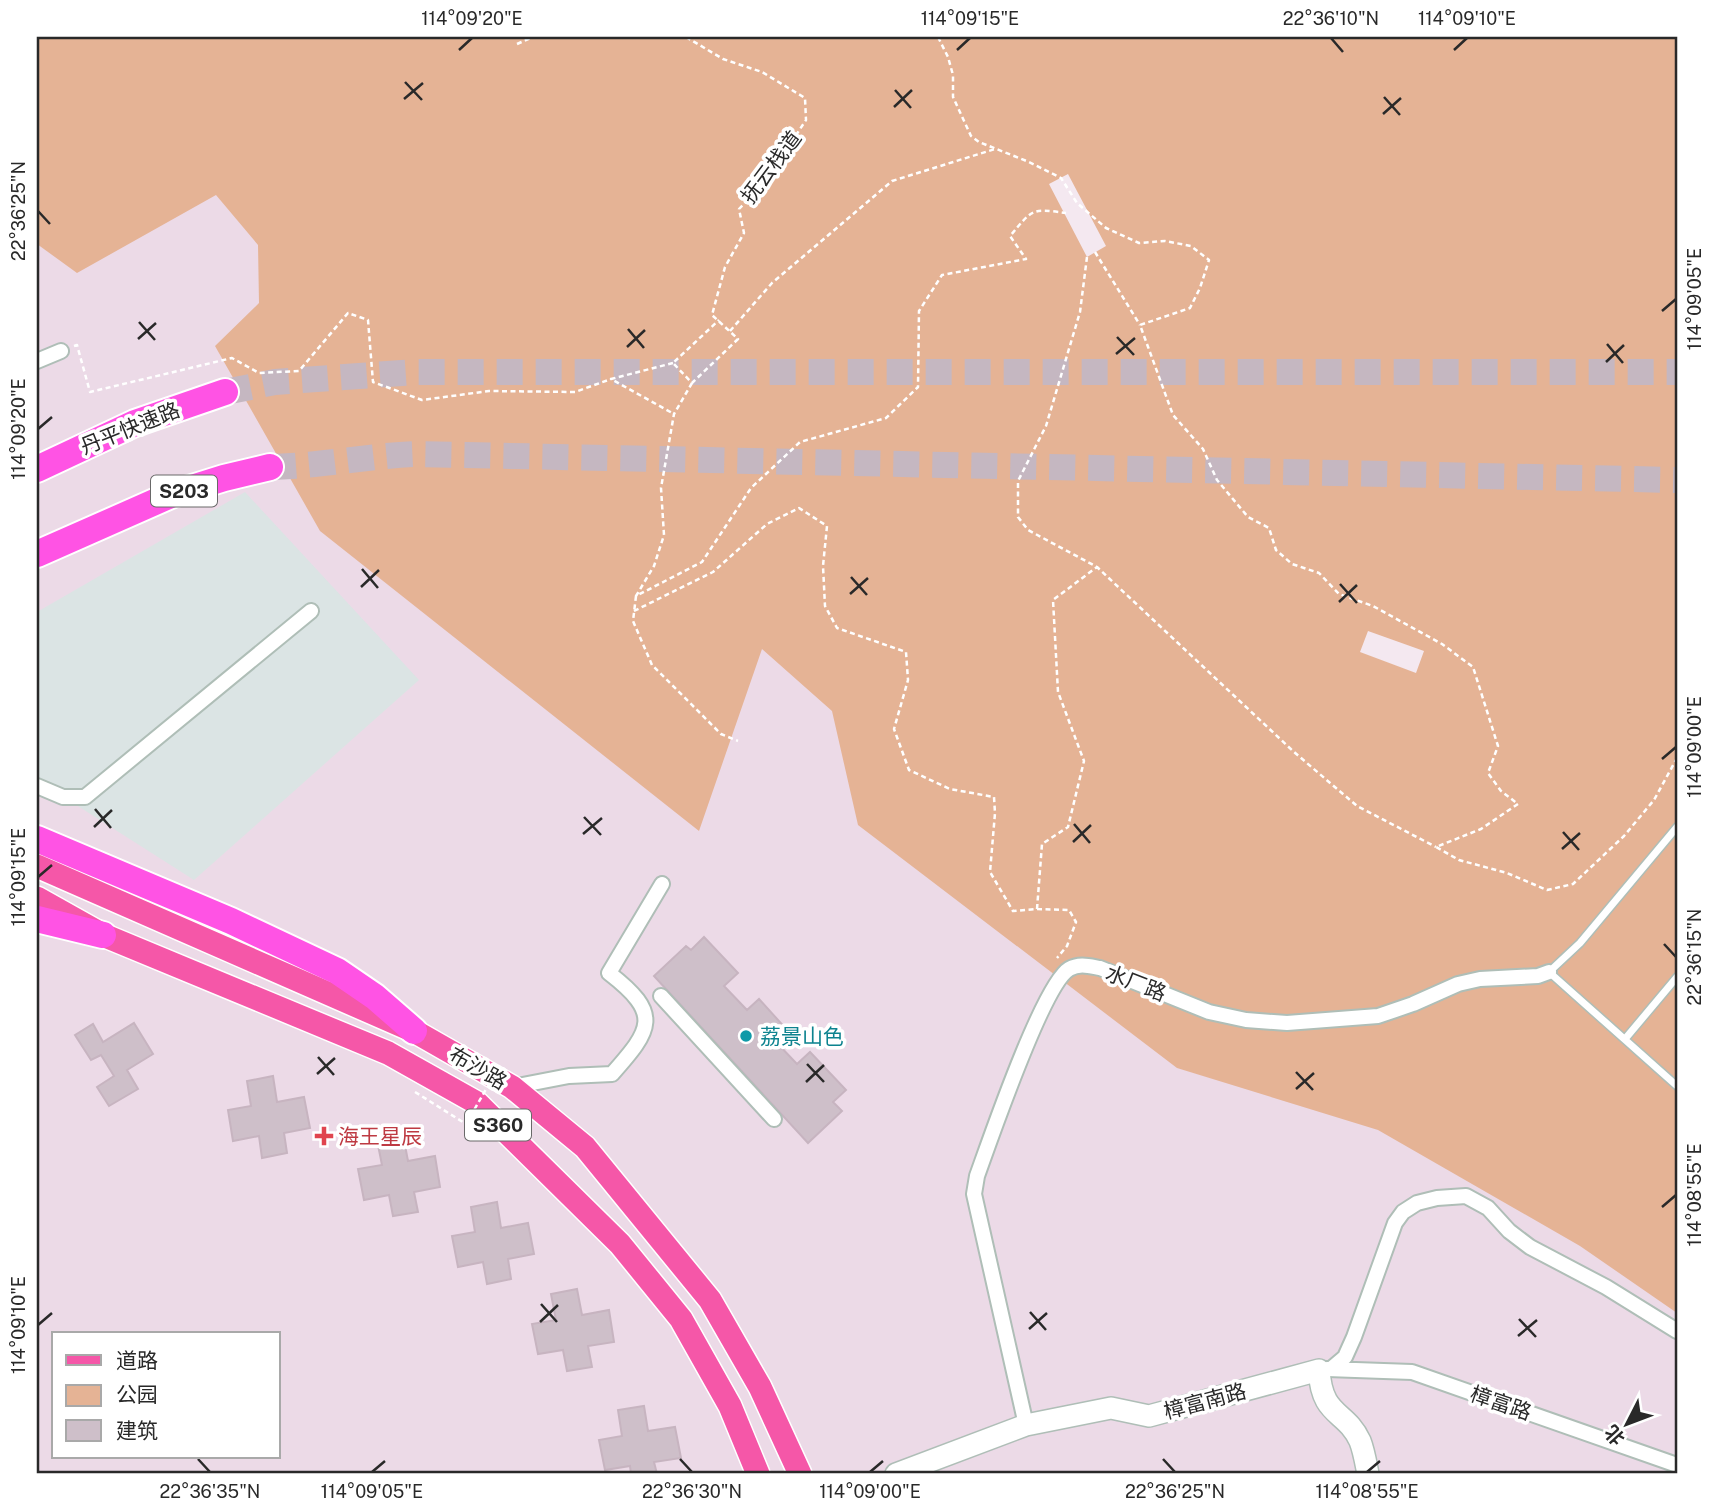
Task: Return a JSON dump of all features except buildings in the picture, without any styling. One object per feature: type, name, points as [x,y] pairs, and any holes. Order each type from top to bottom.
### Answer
[{"type":"highway","name":"丹平快速路","points":[[37,469],[135,423],[225,392]]},
{"type":"highway","points":[[37,455],[54,447],[135,423]]},
{"type":"highway","name":"S203","points":[[37,554],[102,523],[173,494],[270,467]]},
{"type":"highway","points":[[37,566],[102,523]]},
{"type":"highway","points":[[37,839],[231,921],[337,971],[375,997],[414,1031]]},
{"type":"highway","points":[[37,919],[103,935]]},
{"type":"main road","name":"布沙路","points":[[37,866],[414,1031],[512,1087],[585,1147],[710,1300],[760,1387],[800,1474]]},
{"type":"main road","name":"布沙路","points":[[37,898],[103,935],[388,1053],[477,1103],[620,1244],[681,1319],[730,1406],[758,1474]]},
{"type":"main road","points":[[730,1406],[760,1387]]},
{"type":"street","points":[[37,360],[61,351]]},
{"type":"street","points":[[37,786],[63,797],[85,797],[312,611]]},
{"type":"street","points":[[512,1087],[569,1076],[612,1074],[639,1044],[645,1030],[646,1016],[643,1005],[628,987],[610,973],[662,884]]},
{"type":"street","name":"水厂路","points":[[1058,979],[1081,964],[1209,1012],[1246,1020],[1287,1023],[1378,1016],[1458,984],[1480,979],[1538,976],[1549,972]]},
{"type":"street","points":[[1026,1425],[974,1195],[981,1165],[1024,1051],[1058,979]]},
{"type":"street","points":[[661,996],[774,1119]]},
{"type":"street","points":[[1368,1474],[1360,1442],[1352,1430],[1328,1407],[1320,1385],[1326,1369],[1345,1357],[1395,1223],[1403,1212],[1417,1203],[1437,1198],[1466,1196],[1488,1208],[1509,1231],[1530,1247],[1606,1287],[1677,1331]]},
{"type":"street","name":"樟富南路","points":[[896,1474],[1026,1425],[1111,1409],[1149,1416],[1326,1369]]},
{"type":"street","name":"樟富路","points":[[1326,1369],[1412,1372],[1677,1465]]},
{"type":"lane","points":[[1677,827],[1580,943],[1549,972],[1677,1086]]},
{"type":"lane","points":[[1625,1039],[1677,977]]},
{"type":"path","points":[[517,44],[533,37]]},
{"type":"path","name":"抚云栈道","points":[[687,37],[723,59],[762,72],[805,98],[806,120],[765,182],[739,209],[744,233],[724,267],[712,315],[719,320]]},
{"type":"path","points":[[938,37],[953,75],[953,97],[971,136],[1061,178],[1077,203],[1106,228],[1139,243],[1165,241],[1191,246],[1209,260],[1190,308],[1140,325]]},
{"type":"path","points":[[730,331],[772,283],[892,180],[996,149]]},
{"type":"path","points":[[636,596],[702,562],[751,488],[800,442],[886,418],[918,387],[919,311],[942,275],[1026,259],[1010,236],[1029,214],[1039,209],[1066,213]]},
{"type":"path","points":[[1096,252],[1140,325],[1173,415],[1203,449],[1224,489],[1248,517],[1269,528],[1276,550],[1292,564],[1319,573],[1339,594],[1373,606],[1442,644],[1473,667],[1498,746],[1489,773],[1501,791],[1518,804],[1481,829],[1436,847]]},
{"type":"path","points":[[1087,257],[1080,312],[1046,426],[1018,481],[1018,517],[1028,530],[1097,567],[1294,752],[1357,806],[1459,860],[1507,873],[1548,890],[1573,884],[1624,836],[1654,800],[1677,758]]},
{"type":"path","points":[[61,351],[77,345],[90,392],[232,358],[259,373],[299,371],[348,313],[368,320],[373,382],[422,400],[489,391],[575,392],[611,379],[673,363],[719,320],[738,340],[692,383],[674,414],[661,488],[664,535],[654,566],[636,596],[633,621],[652,665],[721,734],[738,741]]},
{"type":"path","points":[[673,363],[692,383]]},
{"type":"path","points":[[611,379],[674,414]]},
{"type":"path","points":[[634,611],[713,572],[768,524],[799,508],[827,526],[823,566],[825,606],[837,628],[906,652],[908,680],[894,729],[909,770],[950,789],[994,797],[990,872],[1013,911],[1069,910],[1076,922],[1067,946],[1049,968],[1058,979]]},
{"type":"path","points":[[1037,909],[1042,844],[1068,828],[1084,761],[1058,692],[1053,600],[1097,567]]},
{"type":"path","points":[[412,1090],[466,1124],[500,1065]]},
{"type":"shaded area","points":[[1068,174],[1106,246],[1087,257],[1049,184]]},
{"type":"shaded area","points":[[245,492],[419,680],[194,880],[37,780],[37,612]]},
{"type":"shaded area","points":[[1368,631],[1424,651],[1416,673],[1360,652]]},
{"type":"green space","points":[[37,37],[1677,37],[1677,1313],[1580,1246],[1378,1130],[1177,1068],[858,825],[832,711],[762,649],[699,831],[320,531],[215,346],[259,303],[258,245],[216,195],[77,273],[37,244]]},
{"type":"tunnel","points":[[225,392],[275,382],[415,372],[1677,372]]},
{"type":"tunnel","points":[[270,467],[415,454],[1677,480]]},
{"type":"place","name":"荔景山色","points":[[746,1036]]},
{"type":"place","name":"海王星辰","points":[[324,1136]]}]
